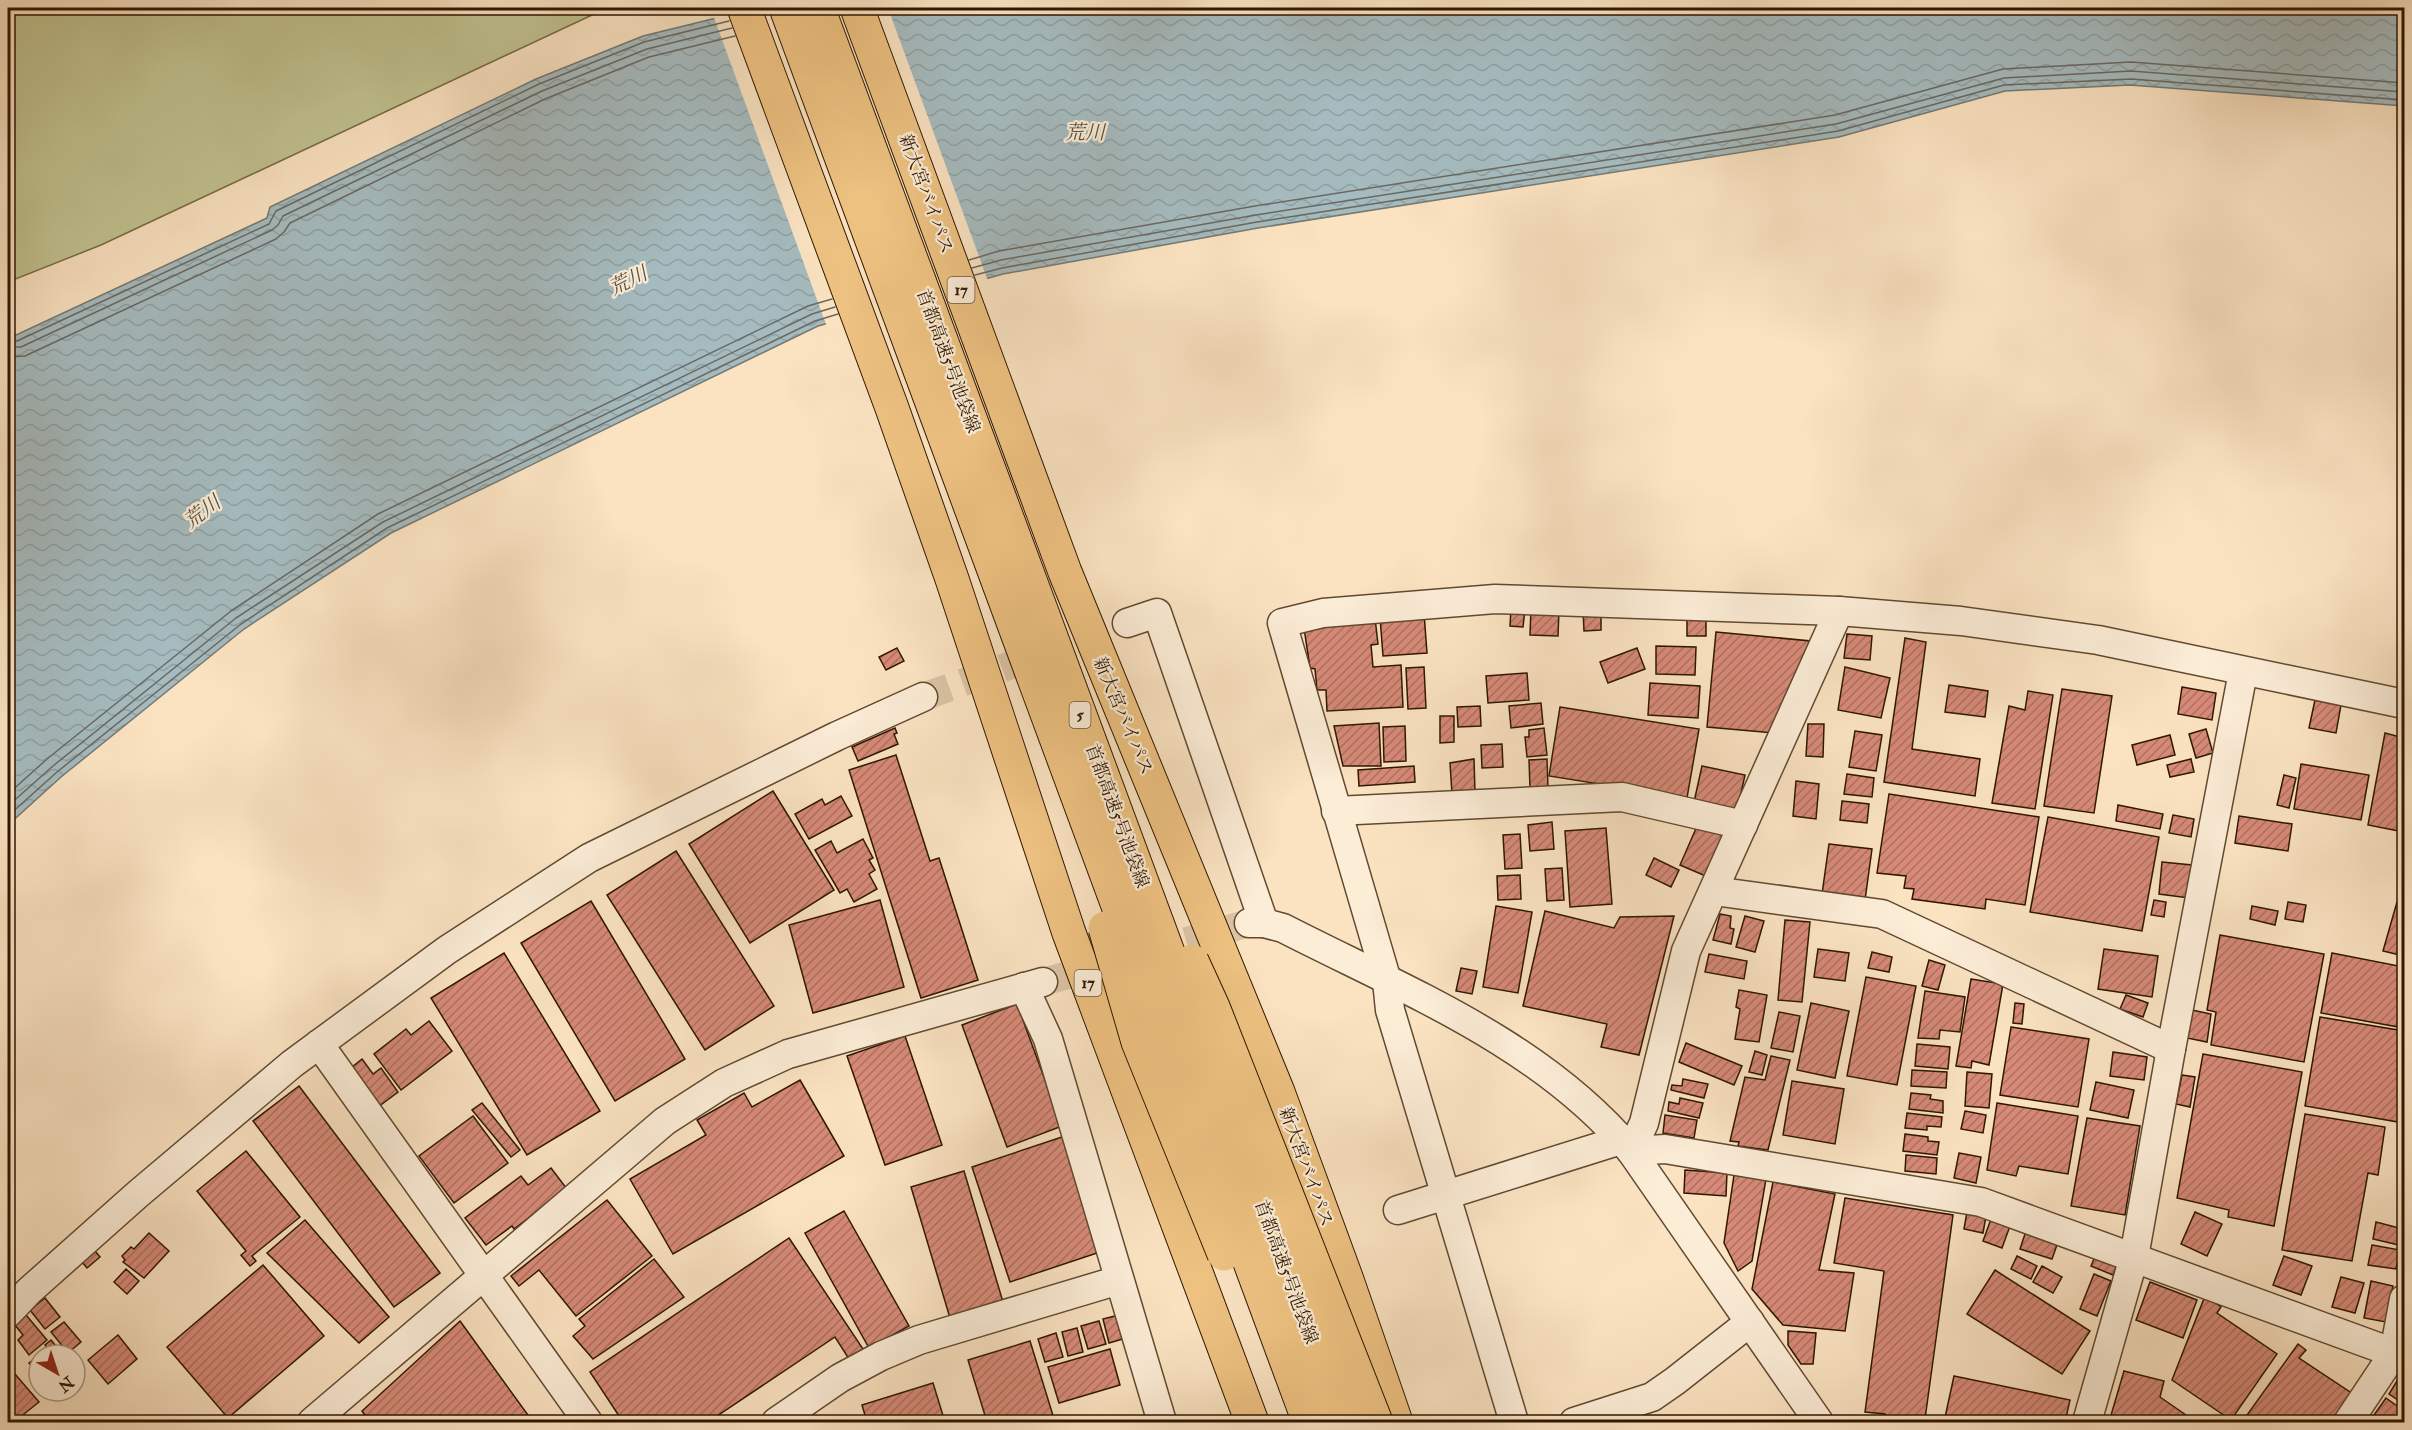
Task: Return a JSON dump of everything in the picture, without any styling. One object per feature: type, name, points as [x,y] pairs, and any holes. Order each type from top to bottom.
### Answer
[{"type":"highway","name":"17","points":[[744,8],[892,408],[1069,933],[1252,1422]]},
{"type":"highway","name":"首都高速5号池袋線","points":[[786,8],[1342,1422]]},
{"type":"highway","name":"首都高速5号池袋線","points":[[818,8],[1047,673],[1309,1422]]},
{"type":"highway","name":"新大宮バイパス","points":[[857,8],[1065,572],[1278,1092],[1396,1422]]},
{"type":"highway","points":[[1047,673],[1138,1042],[1292,1422]]},
{"type":"highway","points":[[1047,673],[1213,1007],[1376,1422]]},
{"type":"street","points":[[1514,1422],[1390,1010],[1387,981],[1282,623],[1323,613],[1495,599],[1839,611],[1961,621],[2098,640],[2404,704]]},
{"type":"street","points":[[1626,1145],[1644,1123],[1686,951],[1839,611]]},
{"type":"street","points":[[1127,623],[1157,613],[1256,923],[1283,928],[1482,1029],[1520,1052],[1578,1097],[1626,1145],[1819,1422]]},
{"type":"street","points":[[2087,1422],[2134,1257],[2243,672]]},
{"type":"street","points":[[8,1313],[29,1291],[138,1194],[292,1064],[447,950],[589,858],[827,741],[923,697]]},
{"type":"street","points":[[1336,811],[1622,797],[1743,825]]},
{"type":"street","points":[[1714,891],[1882,914],[2171,1049]]},
{"type":"street","points":[[312,1422],[665,1121],[724,1083],[788,1054],[1033,984],[1162,1422]]},
{"type":"street","points":[[319,1044],[588,1422]]},
{"type":"street","points":[[1398,1210],[1626,1145],[1665,1149],[1981,1202],[2399,1354]]},
{"type":"street","points":[[776,1422],[840,1378],[881,1356],[919,1340],[1119,1280]]},
{"type":"street","points":[[2348,1422],[2399,1354],[2404,1299]]},
{"type":"street","points":[[1574,1422],[1652,1396],[1676,1381],[1750,1322]]},
{"type":"green space","points":[[8,8],[607,8],[101,245],[8,282]]},
{"type":"water","name":"荒川","points":[[757,8],[2404,8],[2404,106],[2130,85],[2005,91],[1839,137],[1258,228],[1003,274],[818,326],[391,533],[244,629],[61,777],[8,825],[8,325],[14,336],[267,218],[270,207],[536,79],[643,36]]},
{"type":"pier","points":[[745,8],[888,8],[988,281],[827,327],[713,15]]},
{"type":"building","points":[[1511,608],[1525,609],[1523,627],[1510,626]]},
{"type":"building","points":[[1531,608],[1559,610],[1558,636],[1530,635]]},
{"type":"building","points":[[1583,609],[1601,609],[1601,630],[1584,631]]},
{"type":"building","points":[[1424,613],[1427,653],[1383,656],[1380,617]]},
{"type":"building","points":[[1687,615],[1706,615],[1706,636],[1687,636]]},
{"type":"building","points":[[1375,618],[1378,644],[1371,645],[1373,667],[1401,665],[1403,707],[1327,711],[1326,690],[1317,690],[1315,669],[1310,668],[1304,628]]},
{"type":"building","points":[[1716,632],[1811,641],[1774,733],[1707,727]]},
{"type":"building","points":[[1847,634],[1872,636],[1870,660],[1844,658]]},
{"type":"building","points":[[1905,638],[1926,642],[1912,749],[1980,759],[1975,796],[1884,782]]},
{"type":"building","points":[[1656,646],[1696,647],[1695,675],[1656,674]]},
{"type":"building","points":[[897,648],[904,661],[886,670],[879,657]]},
{"type":"building","points":[[1637,648],[1645,669],[1608,683],[1600,662]]},
{"type":"building","points":[[1424,667],[1426,708],[1408,709],[1406,668]]},
{"type":"building","points":[[1845,667],[1890,678],[1881,718],[1838,710]]},
{"type":"building","points":[[1527,673],[1529,700],[1488,703],[1486,676]]},
{"type":"building","points":[[1650,683],[1700,686],[1698,718],[1648,715]]},
{"type":"building","points":[[1949,685],[1988,691],[1985,717],[1945,712]]},
{"type":"building","points":[[2182,687],[2216,693],[2212,720],[2178,714]]},
{"type":"building","points":[[2062,689],[2112,696],[2094,813],[2044,806]]},
{"type":"building","points":[[2028,691],[2053,695],[2035,809],[1992,803],[2009,706],[2025,710]]},
{"type":"building","points":[[2315,700],[2341,705],[2336,733],[2309,728]]},
{"type":"building","points":[[1541,703],[1543,724],[1511,728],[1509,706]]},
{"type":"building","points":[[1480,706],[1481,726],[1458,727],[1457,707]]},
{"type":"building","points":[[1560,707],[1699,729],[1687,798],[1549,776]]},
{"type":"building","points":[[1440,716],[1454,716],[1454,742],[1440,743]]},
{"type":"building","points":[[1379,723],[1381,766],[1343,766],[1334,726]]},
{"type":"building","points":[[1808,724],[1824,724],[1823,757],[1806,756]]},
{"type":"building","points":[[1405,726],[1406,761],[1384,762],[1383,727]]},
{"type":"building","points":[[895,728],[897,733],[894,734],[898,744],[858,761],[852,747]]},
{"type":"building","points":[[1544,728],[1547,755],[1527,757],[1525,737],[1529,737],[1529,730]]},
{"type":"building","points":[[2206,729],[2213,753],[2196,758],[2189,734]]},
{"type":"building","points":[[1855,731],[1882,735],[1876,771],[1849,767]]},
{"type":"building","points":[[2385,733],[2404,738],[2404,832],[2368,825]]},
{"type":"building","points":[[2170,735],[2175,755],[2137,765],[2132,745]]},
{"type":"building","points":[[1502,744],[1503,767],[1482,768],[1481,745]]},
{"type":"building","points":[[896,755],[930,861],[939,858],[978,980],[921,998],[849,770]]},
{"type":"building","points":[[1474,759],[1475,792],[1452,794],[1450,763]]},
{"type":"building","points":[[1547,759],[1548,787],[1530,788],[1529,760]]},
{"type":"building","points":[[2191,759],[2194,772],[2170,777],[2167,765]]},
{"type":"building","points":[[2301,764],[2369,775],[2361,820],[2294,809]]},
{"type":"building","points":[[1414,766],[1415,782],[1359,786],[1358,770]]},
{"type":"building","points":[[1702,766],[1745,775],[1737,811],[1694,802]]},
{"type":"building","points":[[1847,774],[1874,778],[1872,797],[1844,794]]},
{"type":"building","points":[[2284,775],[2296,778],[2289,808],[2277,805]]},
{"type":"building","points":[[1796,781],[1819,784],[1816,819],[1793,816]]},
{"type":"building","points":[[773,791],[834,890],[750,943],[689,844]]},
{"type":"building","points":[[1889,794],[2039,817],[2025,905],[1986,899],[1985,909],[1912,899],[1914,889],[1904,888],[1906,876],[1877,873]]},
{"type":"building","points":[[841,796],[852,816],[809,839],[795,814],[822,799],[825,805]]},
{"type":"building","points":[[1842,801],[1869,804],[1867,823],[1840,820]]},
{"type":"building","points":[[2118,805],[2163,814],[2160,829],[2116,821]]},
{"type":"building","points":[[2173,815],[2194,819],[2191,837],[2169,833]]},
{"type":"building","points":[[2239,816],[2292,824],[2288,851],[2235,843]]},
{"type":"building","points":[[2048,817],[2159,837],[2142,931],[2030,912]]},
{"type":"building","points":[[1552,822],[1554,849],[1530,851],[1528,825]]},
{"type":"building","points":[[1698,824],[1726,837],[1708,877],[1680,865]]},
{"type":"building","points":[[1606,828],[1612,904],[1570,907],[1565,831]]},
{"type":"building","points":[[1520,834],[1522,868],[1505,869],[1503,835]]},
{"type":"building","points":[[863,839],[873,858],[869,860],[875,870],[869,874],[877,889],[854,902],[847,889],[840,893],[815,850],[831,841],[837,853]]},
{"type":"building","points":[[1829,844],[1872,849],[1865,900],[1822,894]]},
{"type":"building","points":[[676,851],[774,1006],[705,1050],[607,895]]},
{"type":"building","points":[[1654,858],[1679,870],[1671,887],[1646,875]]},
{"type":"building","points":[[2162,862],[2192,865],[2189,898],[2159,894]]},
{"type":"building","points":[[1562,868],[1564,900],[1547,901],[1545,869]]},
{"type":"building","points":[[1520,875],[1521,899],[1498,900],[1497,876]]},
{"type":"building","points":[[880,900],[904,987],[813,1013],[789,925]]},
{"type":"building","points":[[2154,900],[2166,902],[2164,917],[2151,915]]},
{"type":"building","points":[[591,901],[685,1059],[615,1101],[521,943]]},
{"type":"building","points":[[2288,902],[2306,905],[2303,922],[2285,919]]},
{"type":"building","points":[[2397,902],[2404,904],[2404,956],[2383,951]]},
{"type":"building","points":[[1496,906],[1532,912],[1518,993],[1483,987]]},
{"type":"building","points":[[2252,906],[2278,911],[2275,925],[2250,919]]},
{"type":"building","points":[[1545,911],[1614,928],[1620,917],[1674,916],[1639,1055],[1601,1047],[1607,1024],[1523,1006]]},
{"type":"building","points":[[1720,914],[1731,916],[1730,928],[1734,929],[1731,944],[1713,940]]},
{"type":"building","points":[[1745,916],[1764,921],[1755,952],[1736,947]]},
{"type":"building","points":[[1785,920],[1810,922],[1802,1002],[1778,1000]]},
{"type":"building","points":[[2220,935],[2324,954],[2304,1062],[2211,1045],[2216,1012],[2207,1010]]},
{"type":"building","points":[[1818,949],[1849,953],[1845,981],[1814,977]]},
{"type":"building","points":[[2104,949],[2158,956],[2152,997],[2098,989]]},
{"type":"building","points":[[1872,952],[1892,957],[1889,972],[1868,968]]},
{"type":"building","points":[[504,953],[600,1111],[527,1155],[431,998]]},
{"type":"building","points":[[2332,953],[2404,967],[2404,1028],[2321,1013]]},
{"type":"building","points":[[1709,954],[1747,961],[1744,979],[1705,972]]},
{"type":"building","points":[[1929,960],[1945,965],[1938,990],[1922,986]]},
{"type":"building","points":[[1461,968],[1477,971],[1472,994],[1456,991]]},
{"type":"building","points":[[1866,977],[1916,986],[1897,1085],[1847,1076]]},
{"type":"building","points":[[1971,979],[2003,984],[1989,1065],[1972,1061],[1971,1068],[1956,1066]]},
{"type":"building","points":[[1739,990],[1767,995],[1759,1042],[1735,1039],[1740,1009],[1736,1007]]},
{"type":"building","points":[[1925,991],[1965,997],[1960,1032],[1940,1030],[1939,1039],[1918,1038]]},
{"type":"building","points":[[2126,995],[2148,1003],[2143,1017],[2120,1009]]},
{"type":"building","points":[[1811,1003],[1849,1011],[1835,1078],[1797,1070]]},
{"type":"building","points":[[2015,1003],[2024,1004],[2022,1024],[2013,1023]]},
{"type":"building","points":[[1017,1004],[1062,1126],[1007,1147],[962,1025]]},
{"type":"building","points":[[2192,1010],[2211,1014],[2207,1042],[2187,1038]]},
{"type":"building","points":[[1779,1012],[1800,1016],[1793,1052],[1771,1048]]},
{"type":"building","points":[[2320,1017],[2404,1031],[2404,1123],[2305,1106]]},
{"type":"building","points":[[429,1021],[452,1051],[401,1090],[374,1054],[406,1029],[411,1035]]},
{"type":"building","points":[[2011,1027],[2089,1039],[2078,1107],[2000,1095]]},
{"type":"building","points":[[905,1036],[942,1145],[885,1165],[847,1056]]},
{"type":"building","points":[[1686,1043],[1742,1066],[1734,1085],[1679,1062]]},
{"type":"building","points":[[1917,1044],[1950,1047],[1948,1069],[1915,1066]]},
{"type":"building","points":[[1755,1051],[1767,1055],[1762,1075],[1749,1072]]},
{"type":"building","points":[[2113,1052],[2147,1057],[2144,1080],[2110,1076]]},
{"type":"building","points":[[2203,1054],[2302,1072],[2274,1226],[2228,1217],[2229,1210],[2177,1198]]},
{"type":"building","points":[[1771,1056],[1790,1060],[1768,1150],[1738,1146],[1739,1142],[1730,1141],[1745,1077],[1765,1080]]},
{"type":"building","points":[[362,1059],[373,1074],[381,1068],[398,1092],[378,1107],[351,1068]]},
{"type":"building","points":[[1912,1070],[1947,1072],[1946,1088],[1911,1086]]},
{"type":"building","points":[[1967,1072],[1992,1074],[1989,1108],[1965,1106]]},
{"type":"building","points":[[2182,1075],[2195,1077],[2190,1107],[2176,1104]]},
{"type":"building","points":[[1683,1079],[1708,1084],[1704,1098],[1671,1090],[1672,1085],[1682,1086]]},
{"type":"building","points":[[800,1080],[844,1156],[673,1254],[630,1179],[706,1135],[697,1120],[744,1093],[752,1107]]},
{"type":"building","points":[[1792,1081],[1844,1089],[1835,1144],[1783,1135]]},
{"type":"building","points":[[2096,1082],[2134,1090],[2128,1118],[2090,1110]]},
{"type":"building","points":[[299,1086],[440,1273],[394,1307],[253,1121]]},
{"type":"building","points":[[1911,1093],[1931,1095],[1930,1099],[1943,1101],[1943,1113],[1909,1109]]},
{"type":"building","points":[[1680,1098],[1703,1103],[1699,1118],[1668,1111],[1669,1102],[1679,1104]]},
{"type":"building","points":[[482,1103],[520,1150],[511,1157],[472,1110]]},
{"type":"building","points":[[1997,1103],[2078,1116],[2068,1174],[2019,1166],[2016,1176],[1987,1170]]},
{"type":"building","points":[[1965,1111],[1986,1115],[1983,1133],[1961,1129]]},
{"type":"building","points":[[1907,1113],[1942,1117],[1941,1127],[1927,1126],[1927,1130],[1905,1128]]},
{"type":"building","points":[[2305,1114],[2385,1127],[2378,1175],[2368,1173],[2352,1261],[2282,1250]]},
{"type":"building","points":[[1665,1115],[1697,1120],[1694,1138],[1663,1133]]},
{"type":"building","points":[[473,1116],[508,1163],[454,1203],[419,1156]]},
{"type":"building","points":[[2087,1118],[2140,1126],[2125,1215],[2071,1206]]},
{"type":"building","points":[[1905,1134],[1928,1137],[1928,1141],[1939,1142],[1937,1155],[1903,1151]]},
{"type":"building","points":[[1065,1136],[1103,1251],[1010,1282],[972,1167]]},
{"type":"building","points":[[246,1151],[300,1217],[252,1256],[256,1261],[250,1266],[241,1255],[246,1251],[197,1191]]},
{"type":"building","points":[[1959,1153],[1981,1157],[1976,1183],[1954,1178]]},
{"type":"building","points":[[1906,1155],[1937,1158],[1936,1174],[1905,1171]]},
{"type":"building","points":[[551,1168],[567,1189],[514,1229],[512,1226],[486,1245],[465,1218],[521,1176],[528,1185]]},
{"type":"building","points":[[1685,1170],[1727,1173],[1726,1196],[1684,1193]]},
{"type":"building","points":[[964,1171],[1003,1302],[950,1318],[911,1187]]},
{"type":"building","points":[[1734,1175],[1766,1179],[1752,1261],[1738,1271],[1724,1243]]},
{"type":"building","points":[[1773,1182],[1835,1194],[1819,1270],[1854,1273],[1845,1331],[1783,1325],[1752,1289]]},
{"type":"building","points":[[1845,1198],[1953,1215],[1925,1419],[1907,1417],[1906,1422],[1884,1422],[1885,1414],[1865,1412],[1884,1271],[1834,1263]]},
{"type":"building","points":[[607,1200],[652,1256],[576,1316],[539,1270],[519,1286],[511,1276]]},
{"type":"building","points":[[844,1211],[909,1326],[869,1348],[805,1233]]},
{"type":"building","points":[[1967,1212],[1986,1216],[1983,1233],[1964,1229]]},
{"type":"building","points":[[2195,1212],[2222,1224],[2207,1256],[2181,1244]]},
{"type":"building","points":[[1991,1219],[2010,1226],[2002,1248],[1983,1241]]},
{"type":"building","points":[[305,1220],[389,1317],[359,1343],[267,1253]]},
{"type":"building","points":[[2376,1222],[2403,1229],[2399,1245],[2373,1239]]},
{"type":"building","points":[[2026,1231],[2058,1242],[2052,1259],[2020,1249]]},
{"type":"building","points":[[149,1233],[169,1251],[144,1278],[123,1262],[125,1260],[122,1256],[131,1247],[134,1249]]},
{"type":"building","points":[[789,1238],[863,1349],[849,1359],[835,1337],[708,1422],[623,1422],[590,1372]]},
{"type":"building","points":[[2372,1245],[2400,1250],[2396,1269],[2368,1265]]},
{"type":"building","points":[[95,1251],[100,1257],[87,1268],[82,1262]]},
{"type":"building","points":[[2096,1254],[2118,1263],[2113,1275],[2091,1266]]},
{"type":"building","points":[[2017,1256],[2037,1266],[2031,1279],[2011,1269]]},
{"type":"building","points":[[2284,1256],[2312,1266],[2301,1295],[2273,1285]]},
{"type":"building","points":[[654,1259],[684,1297],[593,1359],[573,1336],[585,1326],[579,1319]]},
{"type":"building","points":[[263,1265],[324,1336],[228,1418],[167,1347]]},
{"type":"building","points":[[2042,1266],[2062,1277],[2053,1293],[2033,1282]]},
{"type":"building","points":[[126,1269],[139,1281],[127,1294],[114,1282]]},
{"type":"building","points":[[1995,1270],[2090,1331],[2062,1374],[1967,1314]]},
{"type":"building","points":[[2094,1274],[2111,1281],[2097,1316],[2080,1309]]},
{"type":"building","points":[[2341,1277],[2364,1283],[2355,1313],[2332,1307]]},
{"type":"building","points":[[2371,1281],[2393,1286],[2386,1322],[2364,1318]]},
{"type":"building","points":[[2150,1282],[2197,1300],[2183,1338],[2136,1320]]},
{"type":"building","points":[[2205,1296],[2221,1307],[2217,1313],[2277,1354],[2231,1420],[2172,1380]]},
{"type":"building","points":[[45,1298],[60,1317],[45,1329],[30,1310]]},
{"type":"building","points":[[26,1315],[47,1340],[43,1343],[27,1343],[27,1352],[18,1340],[23,1335],[15,1325]]},
{"type":"building","points":[[1119,1315],[1126,1338],[1109,1343],[1103,1319]]},
{"type":"building","points":[[460,1321],[533,1422],[370,1422],[362,1411]]},
{"type":"building","points":[[1099,1321],[1106,1344],[1088,1349],[1081,1326]]},
{"type":"building","points":[[64,1322],[81,1342],[60,1343],[51,1332]]},
{"type":"building","points":[[1077,1328],[1083,1352],[1068,1356],[1062,1332]]},
{"type":"building","points":[[1788,1331],[1816,1333],[1813,1364],[1801,1364],[1788,1345]]},
{"type":"building","points":[[1056,1333],[1063,1357],[1045,1362],[1038,1339]]},
{"type":"building","points":[[118,1335],[137,1359],[108,1384],[88,1360]]},
{"type":"building","points":[[1030,1341],[1055,1422],[987,1422],[968,1360]]},
{"type":"building","points":[[2298,1344],[2306,1350],[2299,1358],[2353,1394],[2333,1422],[2242,1422]]},
{"type":"building","points":[[1110,1349],[1120,1385],[1059,1403],[1048,1367]]},
{"type":"building","points":[[2124,1371],[2164,1381],[2160,1397],[2196,1422],[2109,1422]]},
{"type":"building","points":[[15,1374],[27,1388],[27,1403],[38,1403],[14,1422],[8,1422],[8,1380]]},
{"type":"building","points":[[1954,1376],[2070,1400],[2065,1422],[1944,1422]]},
{"type":"building","points":[[2400,1376],[2404,1379],[2404,1404],[2389,1394]]},
{"type":"building","points":[[933,1383],[945,1422],[867,1422],[862,1405]]},
{"type":"building","points":[[2386,1398],[2404,1411],[2404,1422],[2369,1422]]},
{"type":"tunnel","points":[[923,697],[1127,623]]},
{"type":"tunnel","points":[[1146,953],[1249,923]]},
{"type":"tunnel","points":[[1043,982],[1104,965]]}]
